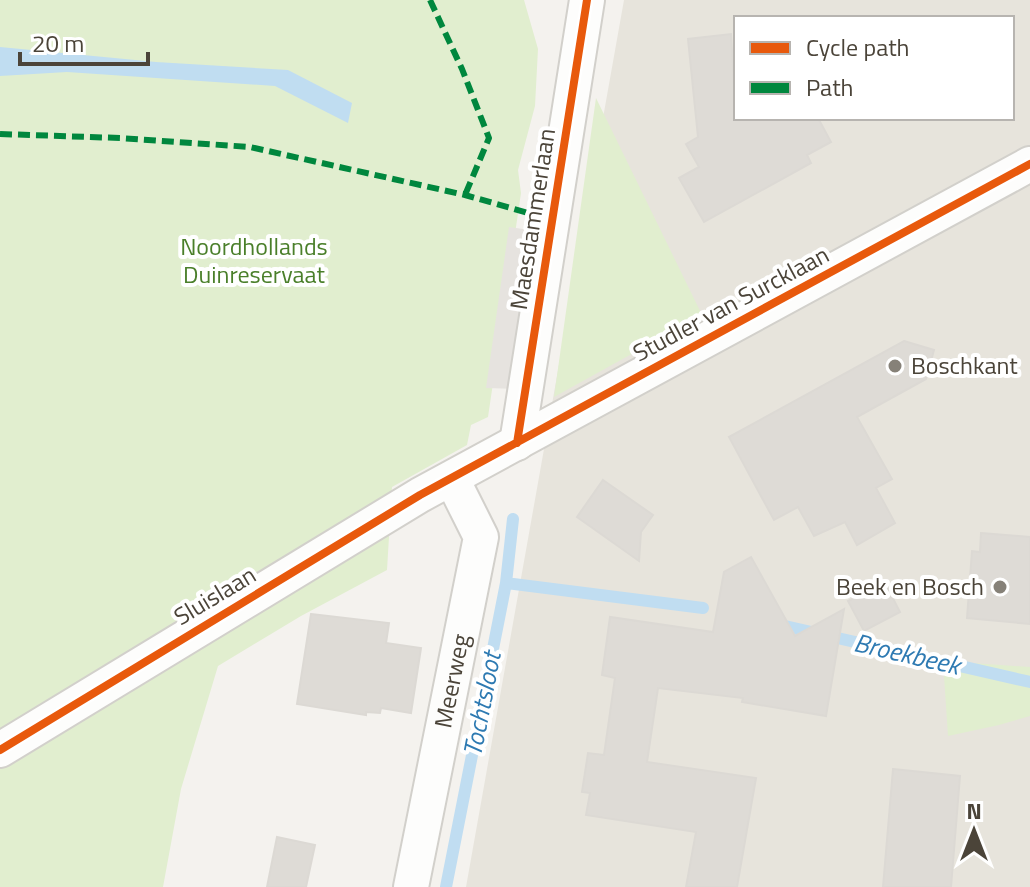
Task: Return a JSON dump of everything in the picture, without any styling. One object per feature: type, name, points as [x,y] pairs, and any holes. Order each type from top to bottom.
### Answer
[{"type":"street","name":"Maesdammerlaan","points":[[517,443],[587,0]]},
{"type":"street","name":"Studler van Surcklaan","points":[[452,479],[1030,164]]},
{"type":"street","name":"Sluislaan","points":[[0,750],[420,495],[452,479]]},
{"type":"street","name":"Meerweg","points":[[411,887],[481,537],[452,479]]},
{"type":"shaded area","points":[[624,0],[1030,0],[1030,887],[466,887]]},
{"type":"shaded area","points":[[509,227],[544,232],[521,389],[486,388]]},
{"type":"green space","name":"Noordhollands Duinreservaat","points":[[0,0],[524,0],[538,49],[535,106],[518,170],[521,193],[488,417],[471,425],[467,445],[392,487],[387,570],[301,616],[218,666],[181,789],[163,887],[0,887]]},
{"type":"green space","points":[[596,98],[702,315],[554,397]]},
{"type":"green space","points":[[943,661],[1030,667],[1030,716],[948,736]]},
{"type":"water","points":[[0,47],[156,62],[288,70],[352,103],[348,123],[275,86],[67,72],[0,76]]},
{"type":"building","points":[[731,34],[734,120],[819,120],[831,142],[807,155],[811,163],[704,222],[679,178],[699,167],[686,144],[698,137],[688,39]]},
{"type":"building","points":[[904,341],[934,350],[926,379],[857,417],[892,479],[876,488],[895,523],[857,545],[845,522],[814,536],[798,507],[774,520],[729,437]]},
{"type":"building","points":[[603,480],[653,515],[641,532],[639,561],[577,517]]},
{"type":"building","name":"Beek en Bosch","points":[[981,533],[1030,537],[1030,624],[967,618],[972,551],[980,552]]},
{"type":"building","points":[[751,557],[795,636],[844,609],[826,716],[742,702],[743,698],[658,688],[647,762],[756,778],[737,887],[686,887],[696,832],[586,815],[590,793],[582,792],[588,753],[604,755],[615,678],[602,675],[610,617],[713,632],[724,572]]},
{"type":"building","points":[[885,583],[900,612],[864,631],[848,601]]},
{"type":"building","points":[[311,614],[389,623],[386,643],[421,648],[411,713],[381,708],[380,713],[366,712],[366,715],[297,704]]},
{"type":"building","points":[[893,769],[960,776],[951,887],[883,887]]},
{"type":"building","points":[[277,837],[315,845],[306,887],[267,887]]},
{"type":"waterway","name":"Tochtsloot","points":[[446,887],[506,583],[513,519]]},
{"type":"waterway","name":"Broekbeek","points":[[506,583],[703,608]]},
{"type":"waterway","name":"Broekbeek","points":[[785,626],[1030,682]]},
{"type":"marked path","points":[[430,0],[489,138],[465,195]]},
{"type":"marked path","points":[[0,134],[250,147],[465,195],[553,220]]},
{"type":"cycle path","points":[[517,443],[587,0]]},
{"type":"cycle path","points":[[0,750],[420,495],[1030,164]]},
{"type":"place","name":"Boschkant","points":[[895,366]]},
{"type":"place","name":"Beek en Bosch","points":[[1000,587]]}]
